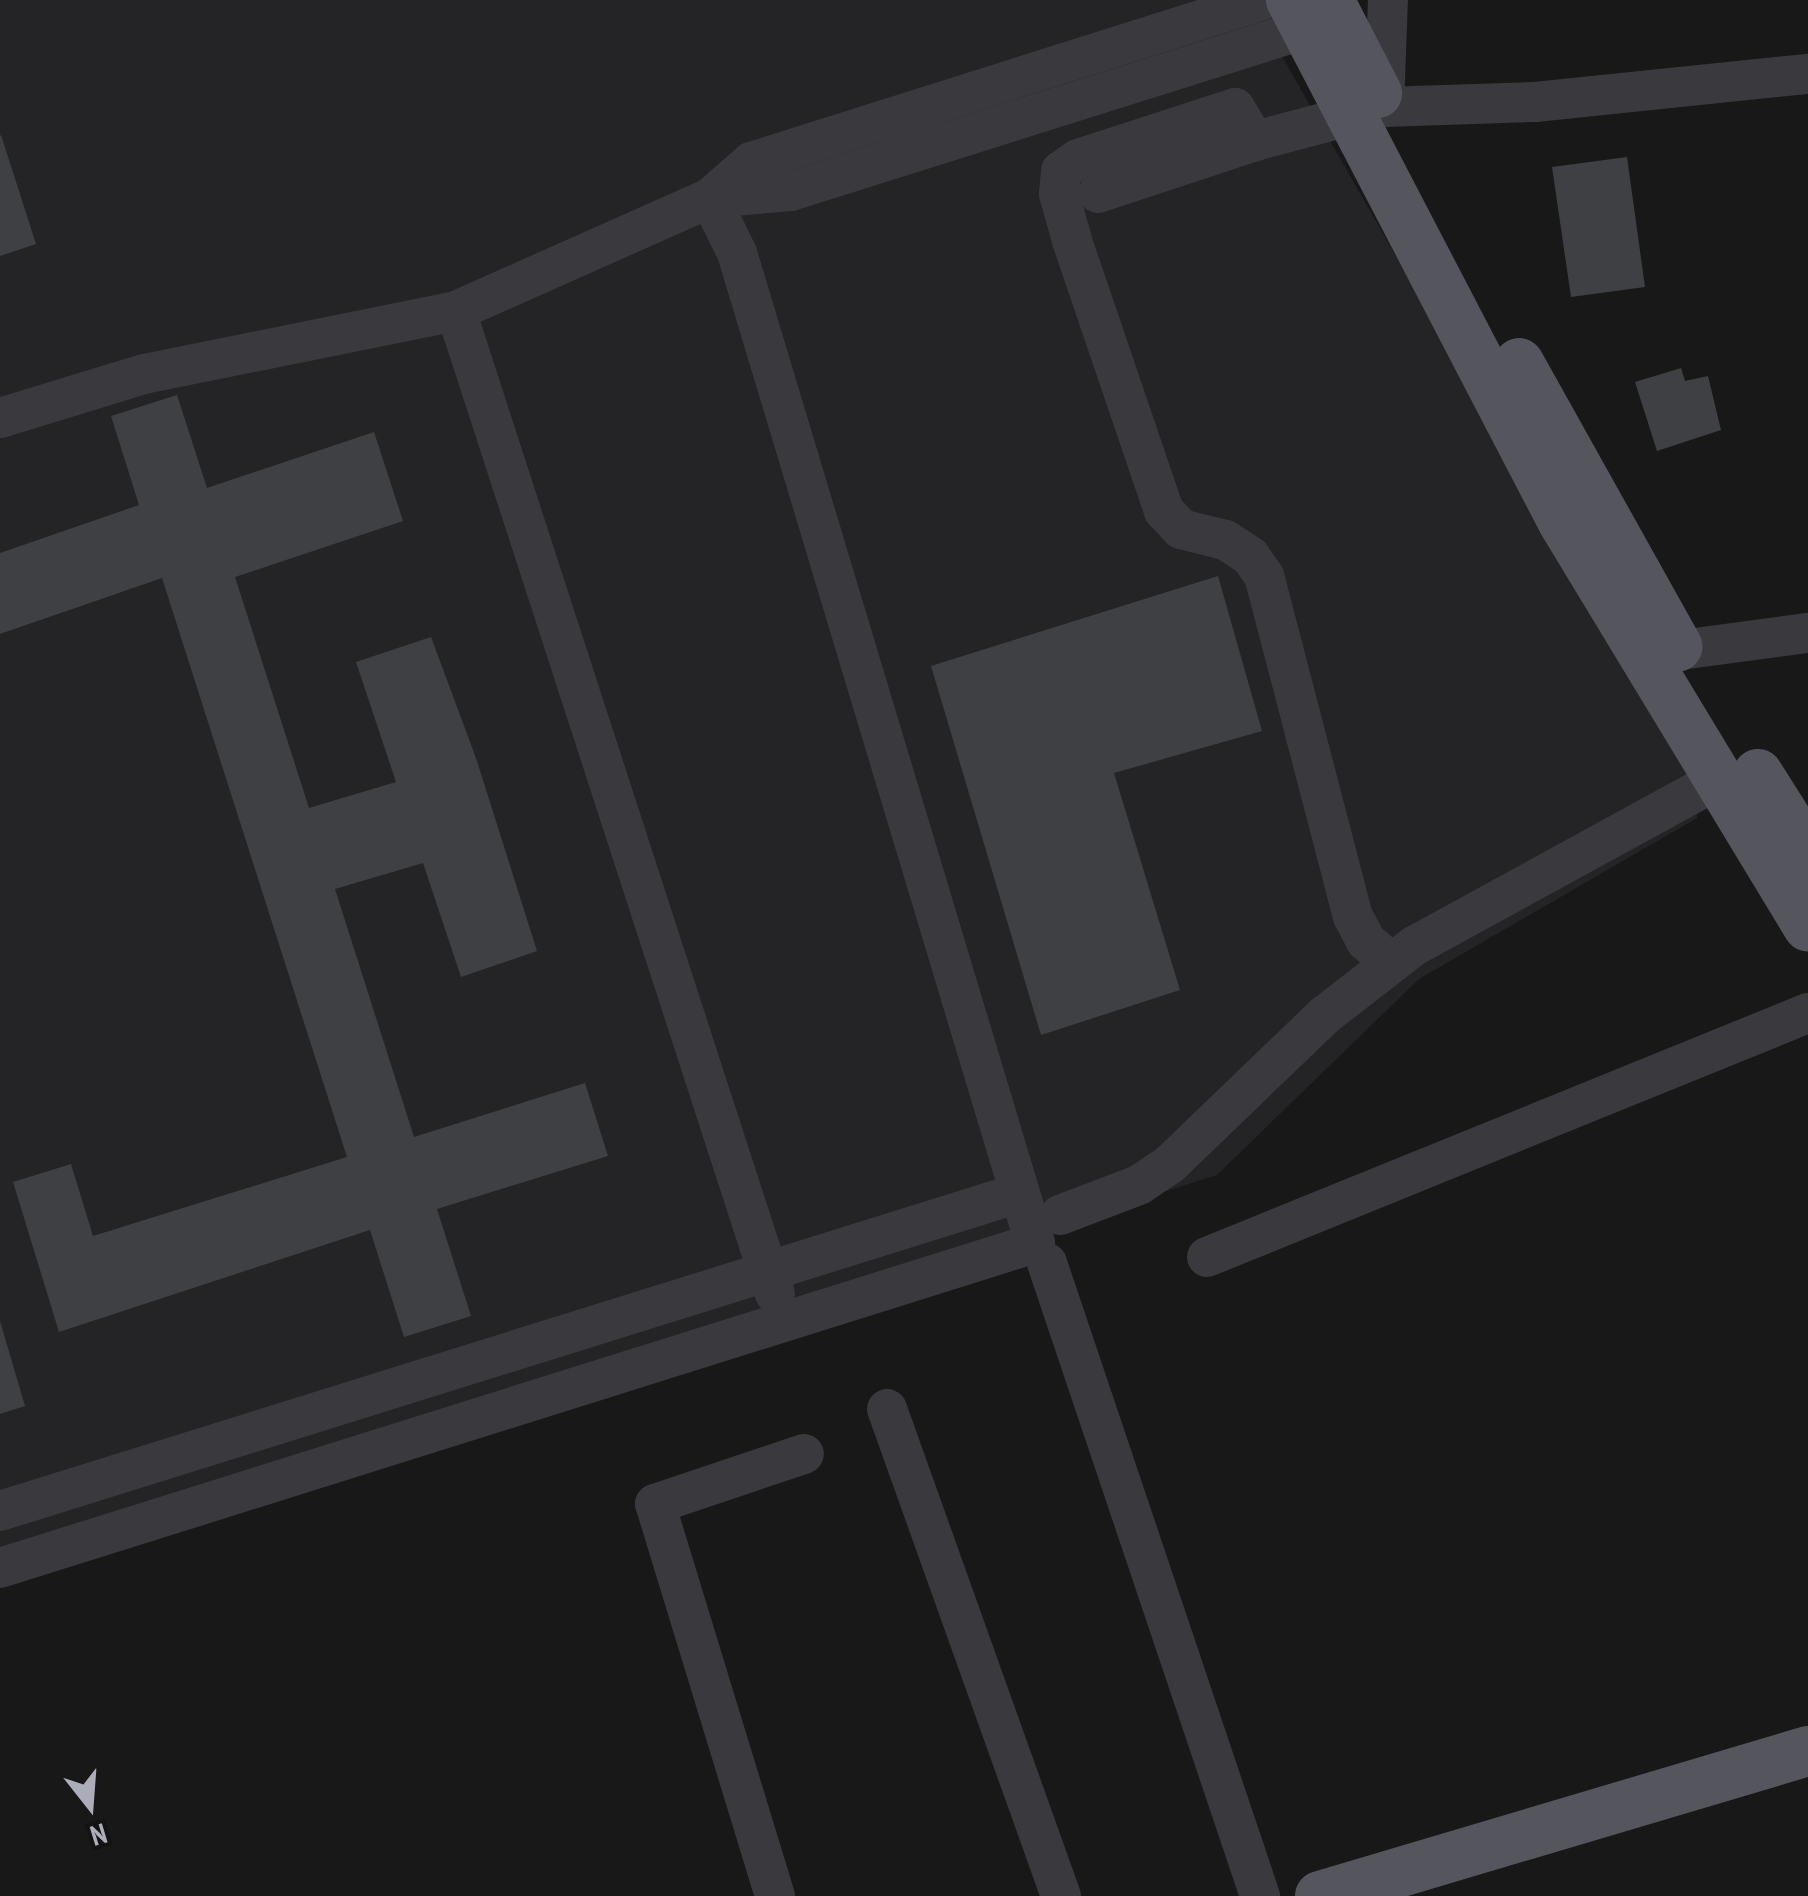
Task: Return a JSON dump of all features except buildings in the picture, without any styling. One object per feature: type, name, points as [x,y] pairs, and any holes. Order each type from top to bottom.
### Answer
[{"type":"main road","points":[[1316,12],[1368,110],[1680,650],[1808,853]]},
{"type":"main road","points":[[1368,110],[1563,522],[1808,927]]},
{"type":"main road","points":[[1320,1896],[1808,1751]]},
{"type":"main road","points":[[1406,1896],[1808,1775]]},
{"type":"street","points":[[0,418],[144,374],[456,311],[710,198],[751,162],[1264,0]]},
{"type":"street","points":[[1368,110],[1388,0]]},
{"type":"street","points":[[710,198],[791,191],[1316,12]]},
{"type":"street","points":[[1098,192],[1255,141],[1368,110],[1535,102],[1808,74]]},
{"type":"street","points":[[1255,141],[1235,108],[1078,159],[1061,171],[1058,194],[1164,512],[1180,530],[1224,540],[1250,556],[1264,576],[1353,917],[1366,941],[1392,963]]},
{"type":"street","points":[[710,198],[737,253],[1018,1193],[1047,1240],[1260,1896]]},
{"type":"street","points":[[456,311],[784,1321]]},
{"type":"street","points":[[1680,650],[1808,633]]},
{"type":"street","points":[[0,1568],[1047,1240],[1169,1165],[1324,1015],[1392,963],[1554,865],[1721,778]]},
{"type":"street","points":[[1206,1257],[1808,1013]]},
{"type":"street","points":[[0,1511],[767,1268],[1018,1193]]},
{"type":"street","points":[[888,1409],[1061,1896]]},
{"type":"street","points":[[775,1896],[655,1504],[804,1454]]},
{"type":"shaded area","points":[[0,0],[1250,0],[1698,787],[1697,818],[1419,979],[1217,1175],[0,1560]]}]
